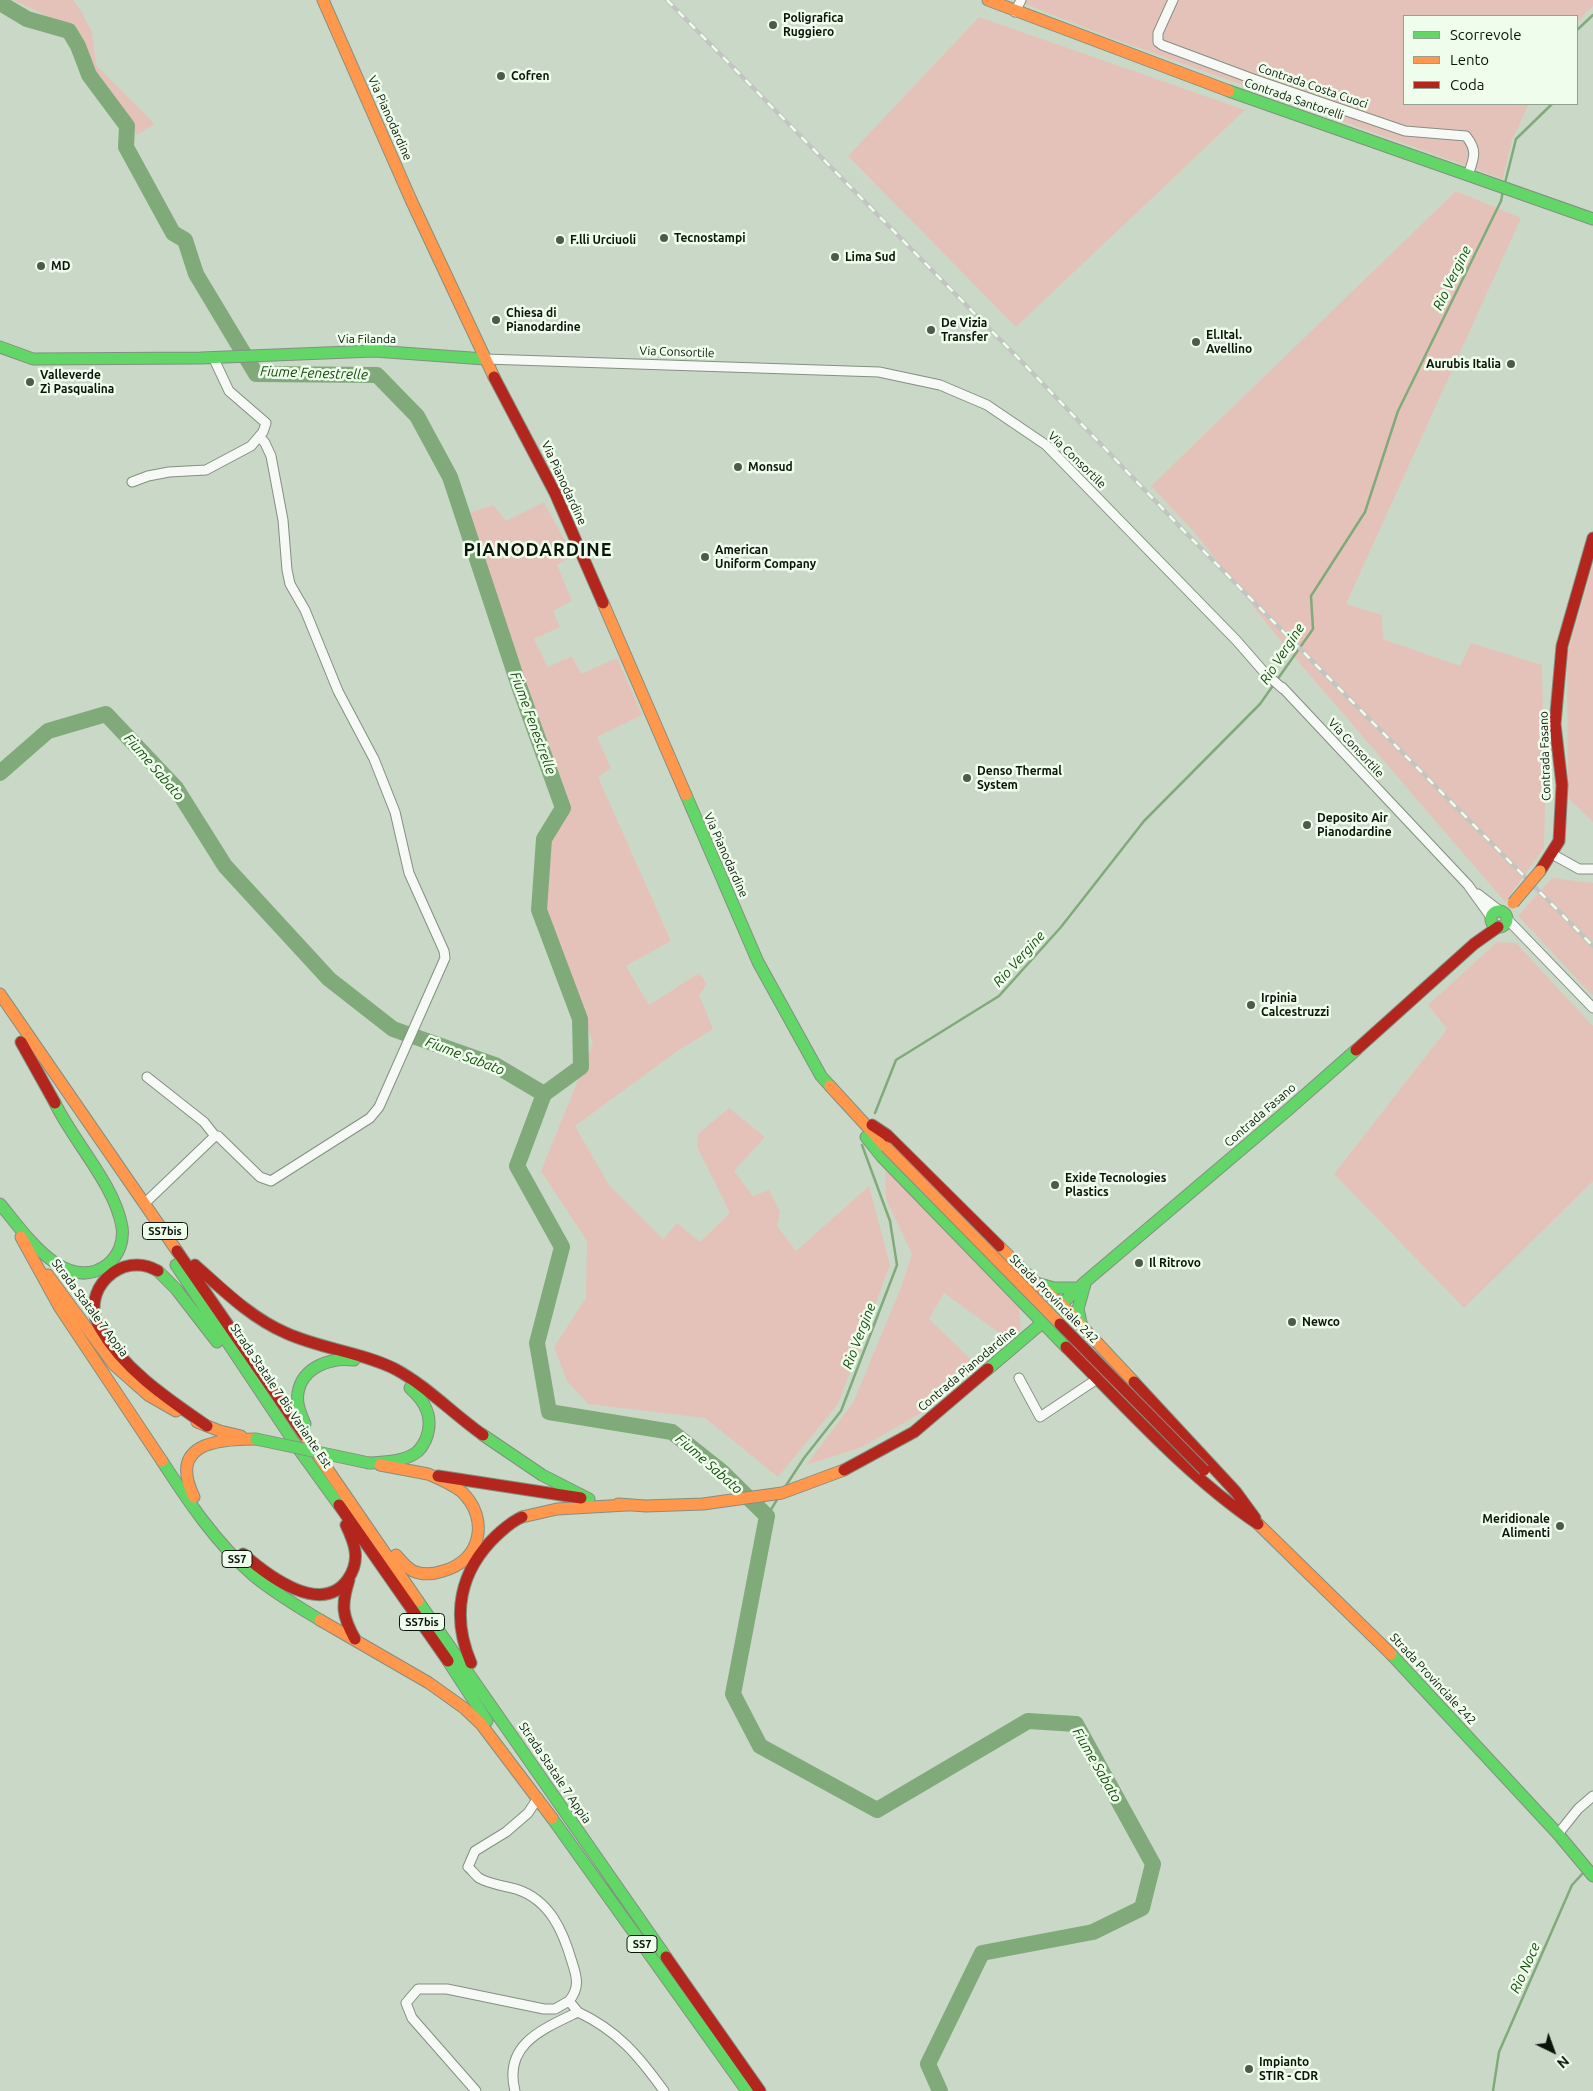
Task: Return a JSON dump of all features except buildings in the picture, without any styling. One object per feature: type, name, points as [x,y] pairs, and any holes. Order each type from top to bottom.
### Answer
[{"type":"main road","name":"Via Pianodardine","points":[[324,0],[411,200],[486,359],[554,493],[758,962],[821,1076],[849,1109]]},
{"type":"main road","name":"Contrada Santorelli","points":[[988,0],[1176,72],[1425,158],[1593,219]]},
{"type":"main road","points":[[0,347],[33,359],[213,357]]},
{"type":"main road","name":"Via Filanda","points":[[213,357],[374,351],[486,359]]},
{"type":"main road","name":"Contrada Fasano","points":[[1062,1305],[1082,1285],[1289,1109],[1474,944],[1500,919],[1540,872],[1558,841],[1562,785],[1555,724],[1562,646],[1593,538]]},
{"type":"main road","name":"Strada Statale 7 Bis Variante Est","points":[[0,994],[330,1470]]},
{"type":"main road","name":"Strada Statale 7 Bis Variante Est","points":[[0,1011],[154,1232],[300,1451],[422,1622],[538,1798]]},
{"type":"main road","points":[[0,1206],[54,1264],[64,1270],[88,1272],[100,1269],[111,1262],[120,1247],[122,1239],[119,1217],[109,1194],[63,1119],[21,1042]]},
{"type":"main road","points":[[849,1109],[887,1135],[1035,1282],[1062,1305],[1236,1492],[1258,1524]]},
{"type":"main road","points":[[849,1109],[867,1138],[882,1157],[1058,1340],[1230,1507],[1258,1524]]},
{"type":"main road","name":"Strada Provinciale 242","points":[[849,1109],[1204,1470],[1391,1654],[1558,1834],[1593,1876]]},
{"type":"main road","name":"Strada Statale 7 Appia","points":[[0,1206],[86,1329],[114,1365],[148,1395],[189,1418],[220,1431],[256,1439]]},
{"type":"main road","points":[[165,1231],[196,1265],[255,1316],[285,1332],[324,1346],[358,1355],[394,1370],[429,1392],[530,1470],[589,1500]]},
{"type":"main road","name":"SS7","points":[[21,1237],[60,1308],[119,1398],[184,1494],[226,1548],[253,1575],[290,1602],[400,1665],[464,1708],[481,1724],[500,1746],[538,1798],[747,2091]]},
{"type":"main road","points":[[207,1426],[155,1390],[121,1357],[103,1334],[94,1316],[94,1302],[98,1287],[117,1269],[133,1265],[148,1266],[163,1275],[300,1451]]},
{"type":"main road","points":[[1035,1282],[1054,1288],[1082,1285],[1078,1309],[1082,1327]]},
{"type":"main road","name":"Contrada Pianodardine","points":[[627,1505],[703,1504],[782,1493],[851,1467],[914,1432],[1062,1305]]},
{"type":"main road","points":[[1027,1307],[1027,1322],[1023,1340],[1042,1337],[1058,1340]]},
{"type":"main road","name":"SS7","points":[[330,1470],[305,1424],[298,1406],[298,1391],[305,1376],[323,1362],[335,1359],[363,1362],[405,1384],[418,1394],[425,1404],[430,1417],[430,1430],[417,1454],[402,1460],[369,1463]]},
{"type":"main road","points":[[256,1439],[220,1440],[204,1445],[195,1452],[188,1462],[186,1477],[189,1488],[200,1506],[233,1545],[252,1562],[295,1588],[314,1596],[326,1596],[349,1580]]},
{"type":"main road","name":"SS7","points":[[256,1439],[428,1474]]},
{"type":"main road","name":"Strada Statale 7 Appia","points":[[330,1470],[760,2091]]},
{"type":"main road","points":[[317,1473],[346,1525],[356,1549],[355,1569],[342,1600],[344,1620],[355,1640]]},
{"type":"main road","points":[[428,1474],[627,1505]]},
{"type":"main road","points":[[358,1512],[402,1562],[416,1572],[445,1571],[456,1566],[473,1552],[478,1526],[474,1512],[468,1498],[457,1488],[428,1474]]},
{"type":"main road","points":[[514,1738],[462,1644],[459,1624],[461,1598],[468,1572],[480,1552],[516,1520],[546,1510],[627,1505]]},
{"type":"street","points":[[1016,12],[1021,0]]},
{"type":"street","name":"Contrada Costa Cuoci","points":[[1173,0],[1158,34],[1158,42],[1162,45],[1253,79],[1405,131],[1466,136],[1474,145],[1474,156],[1468,175]]},
{"type":"street","points":[[132,482],[148,476],[169,472],[206,470],[252,446],[264,432],[266,423],[229,391],[213,357]]},
{"type":"street","name":"Via Consortile","points":[[486,359],[879,372],[940,385],[987,405],[1046,445],[1236,640],[1264,672],[1283,689],[1500,919],[1532,945],[1593,1008]]},
{"type":"street","points":[[147,1077],[204,1122],[215,1136],[218,1136],[260,1178],[271,1181],[370,1118],[378,1107],[445,958],[444,951],[409,873],[395,812],[374,759],[338,691],[305,610],[290,584],[283,520],[271,456],[260,436]]},
{"type":"street","points":[[1552,854],[1579,869],[1593,869]]},
{"type":"street","points":[[145,1203],[215,1136]]},
{"type":"street","points":[[1019,1378],[1040,1418],[1097,1379]]},
{"type":"street","points":[[1558,1834],[1578,1809],[1593,1796]]},
{"type":"street","points":[[476,2091],[412,2018],[406,2003],[418,1989],[447,1989],[544,2009],[555,2009],[569,2001],[575,1994],[577,1986],[576,1975],[561,1932],[549,1910],[541,1902],[520,1890],[480,1878],[468,1867],[475,1851],[506,1832],[528,1814],[538,1798]]},
{"type":"street","points":[[569,2001],[578,2012],[601,2024],[629,2046],[664,2091]]},
{"type":"street","points":[[515,2091],[512,2073],[516,2059],[523,2046],[531,2038],[578,2012]]},
{"type":"shaded area","points":[[13,0],[73,0],[92,32],[96,65],[155,124],[137,135],[90,71],[80,40],[68,26]]},
{"type":"shaded area","points":[[1015,0],[1593,0],[1593,6],[1578,21],[1578,15],[1403,15],[1403,105],[1529,105],[1512,140],[1503,179],[1109,37]]},
{"type":"shaded area","points":[[979,17],[1245,110],[1016,327],[848,156]]},
{"type":"shaded area","points":[[1456,191],[1521,218],[1346,604],[1382,615],[1383,639],[1460,666],[1471,643],[1542,665],[1544,848],[1505,902],[1284,645],[1194,532],[1151,486]]},
{"type":"shaded area","points":[[544,502],[573,556],[557,565],[572,601],[553,611],[560,627],[534,639],[548,667],[572,656],[581,674],[617,658],[642,715],[597,737],[611,768],[598,777],[671,941],[626,966],[649,1005],[699,973],[707,984],[699,995],[713,1029],[676,1052],[575,1126],[609,1185],[663,1239],[677,1223],[700,1242],[730,1213],[697,1147],[698,1134],[729,1108],[765,1137],[734,1171],[753,1196],[769,1190],[780,1212],[777,1226],[796,1251],[869,1186],[890,1265],[838,1404],[778,1477],[705,1418],[588,1404],[567,1381],[554,1347],[586,1298],[587,1241],[541,1171],[593,1043],[544,909],[548,847],[568,809],[469,513],[493,505],[506,521]]},
{"type":"shaded area","points":[[1593,565],[1593,822],[1568,798],[1567,655]]},
{"type":"shaded area","points":[[1552,878],[1593,883],[1593,996],[1518,916]]},
{"type":"shaded area","points":[[1497,942],[1516,943],[1593,1026],[1593,1181],[1464,1308],[1334,1174],[1447,1029],[1428,1005]]},
{"type":"shaded area","points":[[885,1169],[1019,1307],[1021,1328],[1009,1340],[944,1293],[929,1319],[978,1366],[928,1409],[862,1447],[806,1465],[853,1403],[900,1290],[912,1254],[886,1199]]},
{"type":"waterway","name":"Fiume Fenestrelle","points":[[0,3],[27,19],[69,31],[78,46],[89,75],[127,126],[126,147],[173,233],[185,240],[196,274],[256,374],[377,375],[417,416],[450,477],[519,686],[563,808],[544,839],[539,910],[580,1019],[581,1067],[544,1094]]},
{"type":"waterway","name":"Rio Vergine","points":[[1578,29],[1593,15]]},
{"type":"waterway","name":"Rio Vergine","points":[[1505,183],[1516,139],[1551,105]]},
{"type":"waterway","name":"Rio Vergine","points":[[875,1113],[896,1060],[999,996],[1061,927],[1144,821],[1260,704],[1313,629],[1311,596],[1365,512],[1398,411],[1501,201],[1503,191]]},
{"type":"waterway","name":"Fiume Sabato","points":[[0,773],[48,731],[106,714],[176,788],[225,866],[329,979],[393,1029],[495,1065],[544,1094],[517,1166],[562,1247],[537,1343],[549,1412],[672,1432],[721,1471],[767,1516],[733,1694],[760,1746],[877,1810],[1028,1721],[1076,1724],[1153,1864],[1142,1908],[1093,1932],[982,1953],[928,2064],[940,2091]]},
{"type":"waterway","name":"Rio Vergine","points":[[785,1487],[804,1458],[841,1411],[897,1265],[890,1221],[862,1145]]},
{"type":"waterway","name":"Rio Vergine","points":[[767,1516],[778,1498]]},
{"type":"waterway","name":"Rio Noce","points":[[1493,2091],[1499,2052],[1572,1885],[1584,1872]]},
{"type":"railway","points":[[667,0],[1024,364],[1183,530],[1593,946]]},
{"type":"traffic: fast","points":[[1229,91],[1593,219]]},
{"type":"traffic: fast","points":[[0,347],[33,359],[201,358],[374,351],[485,359]]},
{"type":"traffic: fast","points":[[686,795],[758,962],[821,1076],[830,1086]]},
{"type":"traffic: fast","points":[[1496,911],[1502,911],[1507,916],[1507,919],[1505,925],[1496,927],[1491,922],[1491,916],[1496,911]]},
{"type":"traffic: fast","points":[[988,1369],[1042,1323],[1085,1282],[1356,1050]]},
{"type":"traffic: fast","points":[[0,1204],[33,1244],[61,1267],[77,1272],[92,1272],[108,1264],[118,1252],[122,1232],[118,1211],[102,1179],[55,1103]]},
{"type":"traffic: fast","points":[[866,1137],[882,1157],[1066,1347]]},
{"type":"traffic: fast","points":[[176,1265],[300,1451],[339,1505]]},
{"type":"traffic: fast","points":[[158,1271],[176,1289],[217,1342]]},
{"type":"traffic: fast","points":[[1040,1284],[1054,1288],[1079,1288]]},
{"type":"traffic: fast","points":[[1082,1327],[1078,1309],[1085,1284]]},
{"type":"traffic: fast","points":[[305,1424],[298,1401],[298,1393],[305,1376],[311,1370],[327,1362],[345,1359],[354,1360]]},
{"type":"traffic: fast","points":[[369,1463],[404,1459],[420,1450],[424,1443],[428,1431],[429,1417],[424,1405],[410,1388]]},
{"type":"traffic: fast","points":[[483,1435],[542,1475],[589,1499]]},
{"type":"traffic: fast","points":[[256,1439],[369,1463]]},
{"type":"traffic: fast","points":[[162,1461],[203,1521],[240,1563],[285,1599],[320,1620]]},
{"type":"traffic: fast","points":[[418,1601],[666,1957]]},
{"type":"traffic: fast","points":[[1391,1654],[1558,1834],[1593,1876]]},
{"type":"traffic: fast","points":[[448,1661],[487,1721]]},
{"type":"traffic: fast","points":[[552,1818],[747,2091]]},
{"type":"traffic: slow","points":[[323,0],[411,200],[494,377]]},
{"type":"traffic: slow","points":[[988,0],[1229,91]]},
{"type":"traffic: slow","points":[[603,603],[686,795]]},
{"type":"traffic: slow","points":[[1513,903],[1540,871]]},
{"type":"traffic: slow","points":[[0,994],[177,1251]]},
{"type":"traffic: slow","points":[[830,1086],[886,1147]]},
{"type":"traffic: slow","points":[[886,1147],[1060,1324]]},
{"type":"traffic: slow","points":[[21,1237],[60,1308],[162,1461]]},
{"type":"traffic: slow","points":[[999,1246],[1035,1282],[1062,1305],[1134,1382]]},
{"type":"traffic: slow","points":[[48,1275],[114,1365],[148,1395],[176,1411]]},
{"type":"traffic: slow","points":[[197,1422],[220,1431],[241,1436]]},
{"type":"traffic: slow","points":[[304,1435],[418,1601]]},
{"type":"traffic: slow","points":[[194,1497],[188,1479],[187,1465],[192,1455],[212,1443],[226,1440],[256,1439]]},
{"type":"traffic: slow","points":[[380,1465],[428,1474]]},
{"type":"traffic: slow","points":[[618,1504],[646,1506],[703,1504],[782,1493],[844,1470]]},
{"type":"traffic: slow","points":[[396,1555],[413,1571],[432,1573],[456,1566],[473,1549],[477,1538],[478,1526],[476,1514],[471,1503],[458,1489],[428,1474]]},
{"type":"traffic: slow","points":[[522,1517],[557,1509],[627,1505]]},
{"type":"traffic: slow","points":[[1252,1518],[1391,1654]]},
{"type":"traffic: slow","points":[[320,1620],[429,1683],[464,1708],[481,1724],[552,1818]]},
{"type":"traffic: jam","points":[[494,377],[555,493],[603,603]]},
{"type":"traffic: jam","points":[[1540,871],[1559,841],[1562,785],[1555,724],[1562,646],[1593,538]]},
{"type":"traffic: jam","points":[[1356,1050],[1474,944],[1498,927]]},
{"type":"traffic: jam","points":[[21,1042],[55,1103]]},
{"type":"traffic: jam","points":[[872,1125],[887,1135],[999,1246]]},
{"type":"traffic: jam","points":[[177,1251],[304,1435]]},
{"type":"traffic: jam","points":[[158,1271],[144,1266],[131,1265],[107,1277],[99,1288],[95,1300],[95,1314],[100,1328],[121,1357],[148,1383],[207,1426]]},
{"type":"traffic: jam","points":[[195,1265],[238,1303],[261,1320],[299,1338],[369,1358],[395,1369],[429,1392],[483,1435]]},
{"type":"traffic: jam","points":[[1060,1324],[1204,1470]]},
{"type":"traffic: jam","points":[[1066,1347],[1182,1463],[1258,1524]]},
{"type":"traffic: jam","points":[[844,1470],[914,1432],[988,1369]]},
{"type":"traffic: jam","points":[[1134,1382],[1236,1492],[1255,1518]]},
{"type":"traffic: jam","points":[[438,1476],[581,1498]]},
{"type":"traffic: jam","points":[[339,1505],[448,1661]]},
{"type":"traffic: jam","points":[[471,1663],[461,1628],[460,1611],[467,1579],[484,1549],[506,1527],[522,1517]]},
{"type":"traffic: jam","points":[[243,1554],[280,1582],[310,1594],[324,1594],[337,1590],[352,1572],[355,1552],[346,1525]]},
{"type":"traffic: jam","points":[[349,1580],[344,1610],[347,1624],[355,1639]]},
{"type":"traffic: jam","points":[[666,1957],[760,2091]]},
{"type":"place","name":"Poligrafica Ruggiero","points":[[773,25]]},
{"type":"place","name":"Cofren","points":[[501,76]]},
{"type":"place","name":"Tecnostampi","points":[[664,238]]},
{"type":"place","name":"F.lli Urciuoli","points":[[560,240]]},
{"type":"place","name":"Lima Sud","points":[[835,257]]},
{"type":"place","name":"MD","points":[[41,266]]},
{"type":"place","name":"Chiesa di Pianodardine","points":[[496,320]]},
{"type":"place","name":"De Vizia Transfer","points":[[931,330]]},
{"type":"place","name":"El.Ital. Avellino","points":[[1196,342]]},
{"type":"place","name":"Aurubis Italia","points":[[1511,364]]},
{"type":"place","name":"Valleverde Zì Pasqualina","points":[[30,382]]},
{"type":"place","name":"Monsud","points":[[738,467]]},
{"type":"place","name":"American Uniform Company","points":[[705,557]]},
{"type":"place","name":"Denso Thermal System","points":[[967,778]]},
{"type":"place","name":"Deposito Air Pianodardine","points":[[1307,825]]},
{"type":"place","name":"Irpinia Calcestruzzi","points":[[1251,1005]]},
{"type":"place","name":"Exide Tecnologies Plastics","points":[[1055,1185]]},
{"type":"place","name":"Il Ritrovo","points":[[1139,1263]]},
{"type":"place","name":"Newco","points":[[1292,1322]]},
{"type":"place","name":"Meridionale Alimenti","points":[[1560,1526]]},
{"type":"place","name":"Impianto STIR - CDR","points":[[1249,2069]]},
{"type":"district","name":"PIANODARDINE","points":[[538,550]]}]
